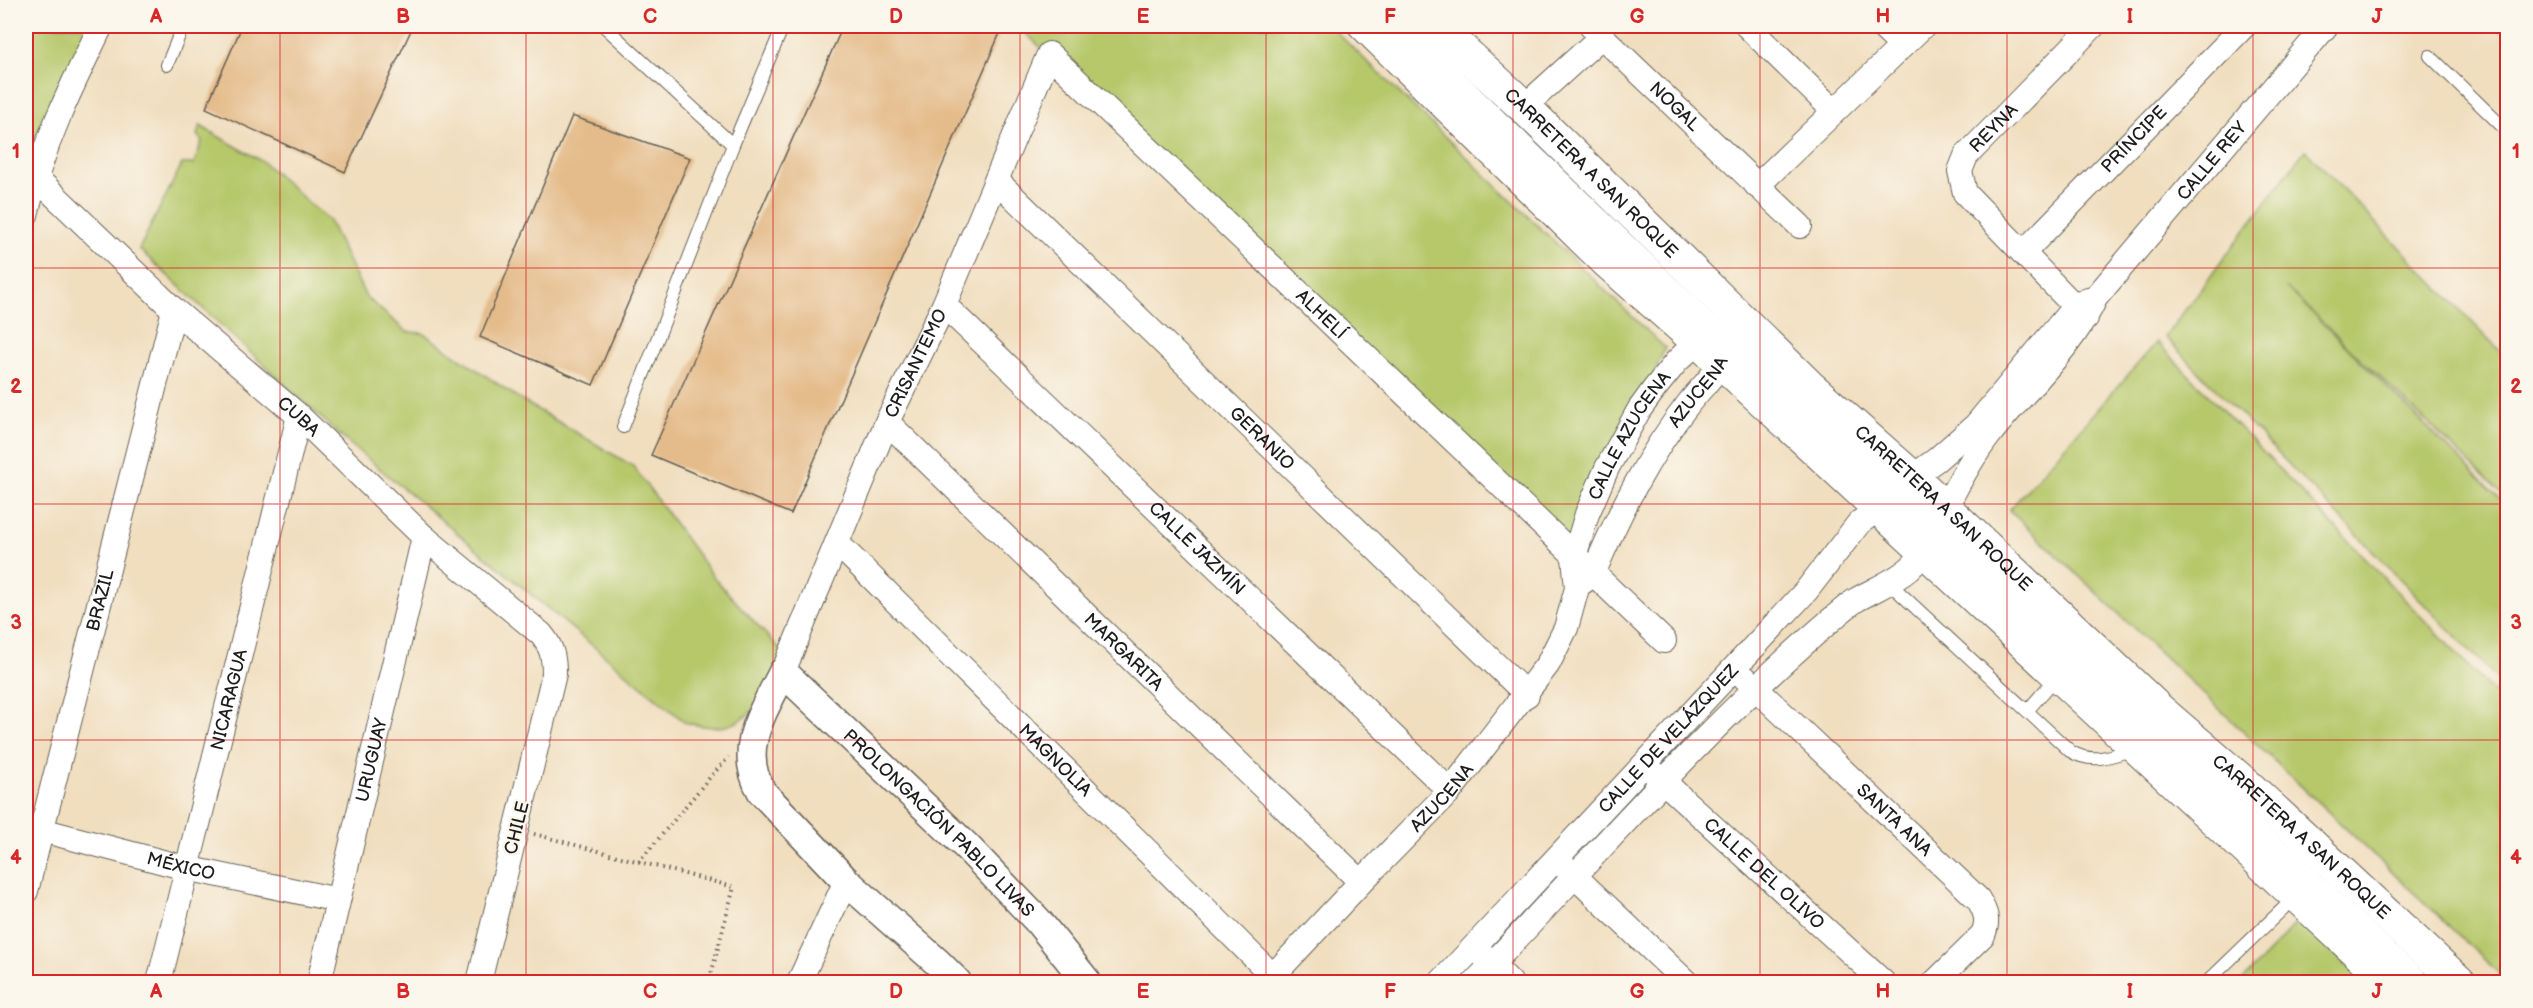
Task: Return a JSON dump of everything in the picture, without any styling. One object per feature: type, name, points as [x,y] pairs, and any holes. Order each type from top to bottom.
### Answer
[{"type":"main road","name":"CARRETERA A SAN ROQUE","points":[[1391,26],[1570,198],[1714,346],[1911,513],[2411,982]]},
{"type":"main road","name":"CARRETERA A SAN ROQUE","points":[[1436,26],[1524,107],[1809,386],[1862,434],[1911,513],[1998,559],[2158,709],[2251,789],[2459,982]]},
{"type":"main road","points":[[1435,68],[1485,94],[1524,107],[1550,165],[1570,198]]},
{"type":"main road","points":[[1676,257],[1708,303],[1714,346],[1760,351],[1809,386]]},
{"type":"street","points":[[26,215],[30,172],[101,26]]},
{"type":"street","points":[[1360,26],[1604,264],[1714,346]]},
{"type":"street","points":[[1747,26],[1834,111]]},
{"type":"street","points":[[1881,26],[1902,46]]},
{"type":"street","points":[[1757,186],[1923,26]]},
{"type":"street","name":"REYNA","points":[[2086,307],[2023,253],[1965,193],[1960,171],[1966,156],[2094,26]]},
{"type":"street","name":"PRÍNCIPE","points":[[2023,253],[2244,26]]},
{"type":"street","name":"CALLE REY","points":[[1911,513],[1967,467],[1983,430],[2326,26]]},
{"type":"street","points":[[1524,107],[1597,31]]},
{"type":"street","name":"NOGAL","points":[[1597,31],[1800,226]]},
{"type":"street","name":"CRISANTEMO","points":[[783,672],[887,422],[944,305],[998,182],[1049,54]]},
{"type":"street","name":"ALHELÍ","points":[[1049,54],[1574,557]]},
{"type":"street","name":"CUBA","points":[[30,172],[174,310],[299,416],[424,537],[541,634],[554,654],[554,674]]},
{"type":"street","name":"GERANIO","points":[[998,182],[1527,695]]},
{"type":"street","name":"CALLE JAZMÍN","points":[[944,305],[1450,791]]},
{"type":"street","name":"BRAZIL","points":[[26,891],[33,828],[174,310]]},
{"type":"street","name":"CALLE AZUCENA","points":[[1574,557],[1587,514],[1606,468],[1639,410],[1677,361],[1714,346]]},
{"type":"street","name":"AZUCENA","points":[[1270,979],[1450,791],[1527,695],[1548,664],[1585,581],[1635,483],[1669,429],[1714,346]]},
{"type":"street","name":"NICARAGUA","points":[[159,982],[299,416]]},
{"type":"street","name":"MARGARITA","points":[[887,422],[1361,882]]},
{"type":"street","name":"CALLE REY","points":[[1911,513],[1942,455],[1983,430]]},
{"type":"street","points":[[1911,513],[2055,679],[2383,982]]},
{"type":"street","name":"CALLE DE VELÁZQUEZ","points":[[1441,982],[1806,591],[1859,524],[1911,513],[1913,565],[1854,602],[1832,619],[1756,688],[1662,782],[1475,982]]},
{"type":"street","name":"URUGUAY","points":[[319,982],[424,537]]},
{"type":"street","name":"MAGNOLIA","points":[[837,543],[1270,979]]},
{"type":"street","name":"AZUCENA","points":[[1574,557],[1585,581]]},
{"type":"street","points":[[1585,581],[1664,641]]},
{"type":"street","points":[[1806,591],[1832,619]]},
{"type":"street","name":"SANTA ANA","points":[[1734,668],[1978,899],[1985,910],[1987,926],[1983,935],[1935,982]]},
{"type":"street","points":[[783,672],[753,733],[753,773],[762,792],[846,881],[957,982]]},
{"type":"street","name":"PROLONGACIÓN PABLO LIVAS","points":[[783,672],[966,846],[1038,921],[1087,982]]},
{"type":"street","name":"CHILE","points":[[479,982],[554,674]]},
{"type":"street","name":"CALLE DEL OLIVO","points":[[1644,763],[1662,782],[1883,982]]},
{"type":"street","name":"MÉXICO","points":[[33,828],[186,868],[338,900]]},
{"type":"street","points":[[1556,859],[1686,982]]},
{"type":"street","points":[[799,982],[846,881]]},
{"type":"street","points":[[1475,947],[1510,982]]},
{"type":"lane","points":[[167,65],[183,26]]},
{"type":"lane","points":[[604,26],[733,145]]},
{"type":"lane","points":[[623,428],[733,145],[783,26]]},
{"type":"lane","points":[[2430,56],[2508,132]]},
{"type":"lane","points":[[1888,582],[2070,751],[2082,758],[2104,759],[2131,750]]},
{"type":"lane","points":[[2027,711],[2055,679]]},
{"type":"lane","points":[[2207,982],[2293,899]]},
{"type":"path","points":[[639,862],[725,760],[752,742]]},
{"type":"path","points":[[531,845],[534,834],[734,887],[709,982]]},
{"type":"green space","points":[[26,26],[105,26],[32,157],[26,155]]},
{"type":"green space","points":[[1018,26],[1330,26],[1665,348],[1575,550]]},
{"type":"green space","points":[[200,126],[262,161],[329,221],[366,297],[407,332],[423,333],[523,401],[633,466],[715,579],[786,656],[759,703],[750,713],[728,725],[711,727],[686,723],[345,440],[139,249],[182,164],[194,164],[202,141],[197,135]]},
{"type":"green space","points":[[2305,150],[2507,358],[2507,499],[2286,287],[2507,506],[2507,689],[2165,337]]},
{"type":"green space","points":[[2157,342],[2507,706],[2507,981],[2009,510]]},
{"type":"green space","points":[[2299,920],[2365,982],[2241,982]]},
{"type":"building","points":[[242,26],[413,26],[345,172],[206,108]]},
{"type":"building","points":[[843,26],[1003,26],[791,514],[651,455]]},
{"type":"building","points":[[572,116],[690,158],[593,385],[480,337]]}]
